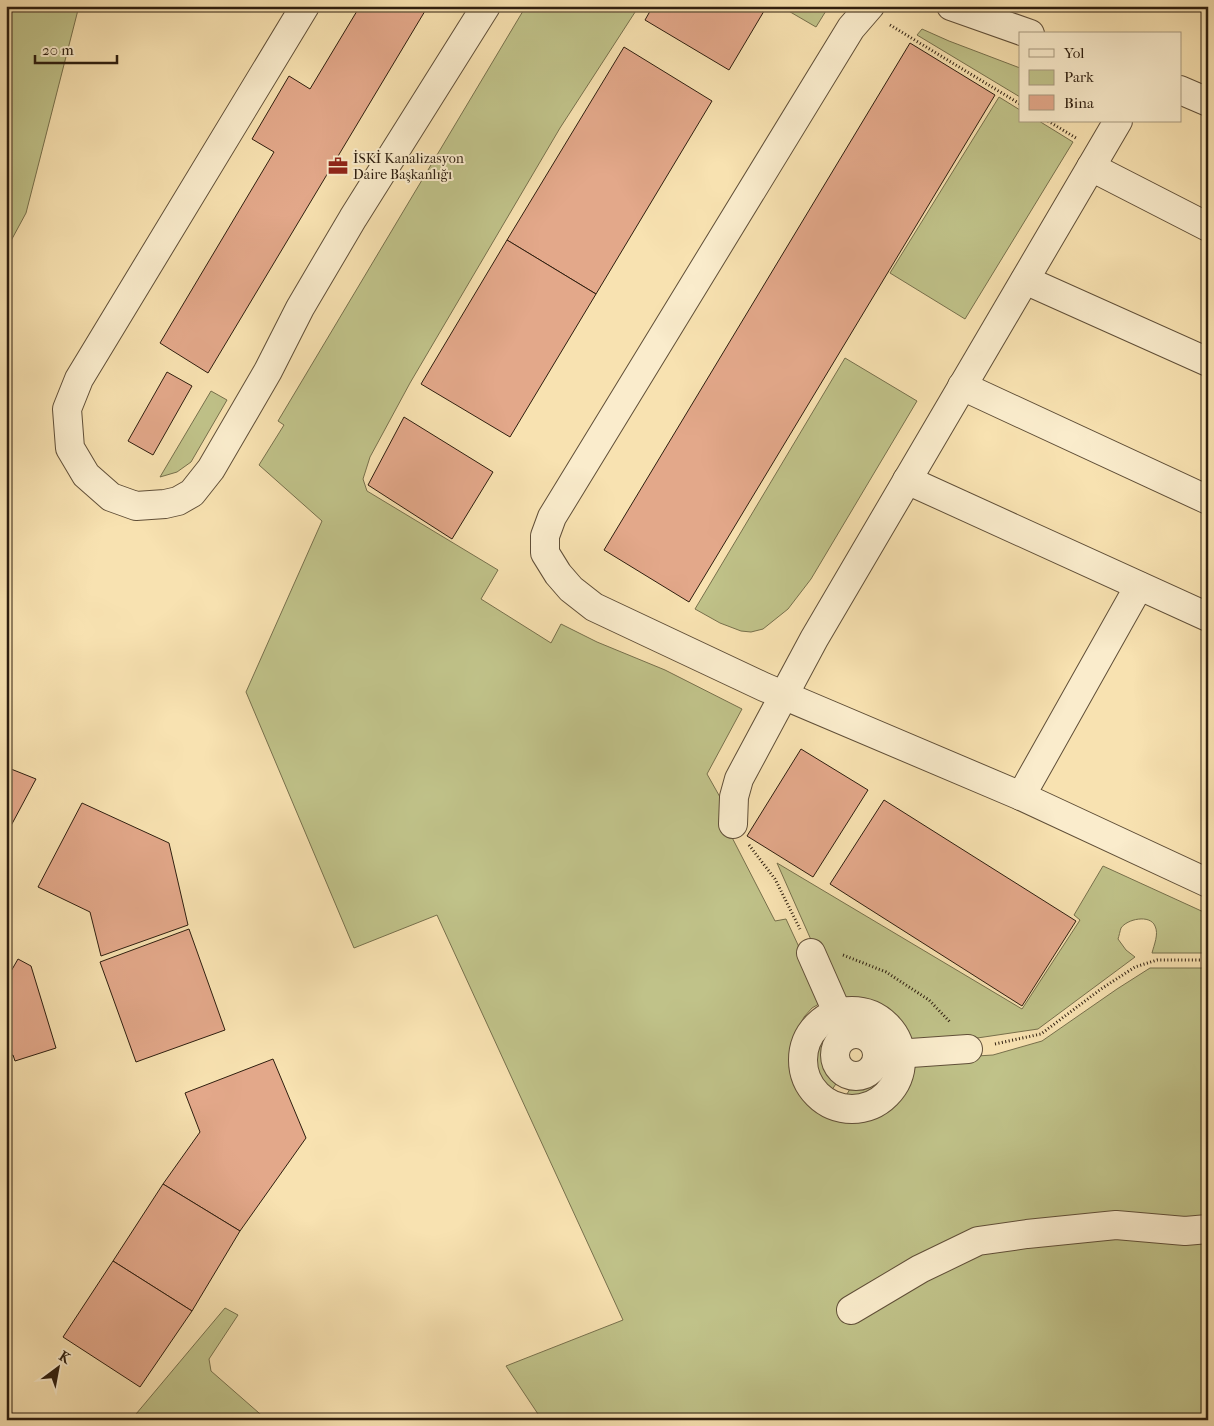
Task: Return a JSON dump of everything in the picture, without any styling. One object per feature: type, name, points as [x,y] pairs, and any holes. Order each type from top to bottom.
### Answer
[{"type":"lane","points":[[305,6],[79,379],[67,409],[70,448],[86,475],[111,497],[136,506],[178,501],[192,493],[211,469],[268,371],[300,308],[353,218],[486,6]]},
{"type":"lane","points":[[951,6],[1024,32]]},
{"type":"lane","points":[[868,8],[851,28],[557,508],[545,536],[545,553],[558,574],[571,589],[594,607],[764,687],[1021,796],[1208,883]]},
{"type":"lane","points":[[1182,91],[1208,102]]},
{"type":"lane","points":[[734,824],[734,797],[739,779],[814,639],[1117,122]]},
{"type":"lane","points":[[1091,167],[1208,227]]},
{"type":"lane","points":[[1025,280],[1208,362]]},
{"type":"lane","points":[[962,386],[1208,500]]},
{"type":"lane","points":[[907,480],[1208,617]]},
{"type":"lane","points":[[1021,796],[1139,586]]},
{"type":"lane","points":[[811,953],[843,1025],[836,1058],[842,1070],[851,1075],[861,1076],[889,1054]]},
{"type":"lane","points":[[889,1054],[900,1071],[894,1087],[882,1099],[867,1107],[851,1109],[835,1106],[820,1098],[810,1085],[804,1069],[803,1052],[809,1037],[819,1024],[832,1015],[854,1034],[868,1038],[876,1049],[889,1054],[968,1049]]},
{"type":"lane","points":[[831,1104],[851,1075]]},
{"type":"lane","points":[[850,1310],[920,1269],[978,1241],[1116,1225],[1185,1232],[1208,1229]]},
{"type":"path","points":[[868,8],[1019,103]]},
{"type":"path","points":[[734,824],[775,879],[811,953],[847,956],[886,972],[929,1000],[952,1024],[968,1049],[1041,1034],[1101,989],[1135,967],[1157,960],[1208,960]]},
{"type":"green space","points":[[6,6],[79,6],[26,213],[6,250]]},
{"type":"green space","points":[[526,6],[639,6],[560,128],[410,383],[370,457],[363,479],[367,491],[498,570],[481,599],[551,643],[561,624],[597,642],[665,670],[742,709],[707,774],[729,813],[722,818],[775,921],[786,919],[824,1001],[812,1008],[804,1017],[796,1033],[794,1061],[799,1090],[822,1115],[844,1121],[868,1119],[883,1113],[898,1101],[908,1079],[912,1060],[993,1055],[1042,1041],[1150,968],[1208,968],[1208,1420],[542,1420],[506,1366],[623,1320],[437,915],[354,948],[246,692],[322,521],[259,465],[284,425],[278,421]]},
{"type":"green space","points":[[780,6],[829,6],[816,27]]},
{"type":"green space","points":[[922,29],[1019,68],[1019,96],[917,35]]},
{"type":"green space","points":[[999,97],[1019,109],[1019,122],[1041,122],[1073,142],[965,319],[890,273]]},
{"type":"green space","points":[[845,358],[917,401],[811,579],[788,609],[763,629],[751,632],[741,631],[720,623],[695,609]]},
{"type":"green space","points":[[211,391],[227,400],[191,462],[177,472],[160,477]]},
{"type":"green space","points":[[777,863],[1022,1009],[1080,920],[1074,915],[1103,866],[1208,914],[1208,953],[1152,953],[1156,936],[1155,926],[1148,920],[1133,920],[1121,928],[1118,939],[1126,950],[1135,957],[1038,1029],[957,1041],[904,1043],[891,1023],[879,1011],[863,1005],[839,1003]]},
{"type":"green space","points":[[832,1019],[842,1033],[831,1050],[831,1059],[841,1076],[828,1096],[822,1090],[813,1074],[810,1057],[813,1039],[817,1031]]},
{"type":"green space","points":[[881,1062],[897,1062],[895,1075],[883,1093],[864,1103],[850,1104],[842,1102],[855,1081],[865,1080],[871,1076]]},
{"type":"green space","points":[[225,1308],[238,1315],[209,1359],[211,1371],[267,1420],[131,1420]]},
{"type":"building","points":[[360,6],[428,6],[208,373],[160,343],[274,152],[252,139],[289,76],[310,89]]},
{"type":"building","points":[[653,6],[767,6],[729,70],[645,20]]},
{"type":"building","points":[[910,43],[995,95],[689,602],[604,550]]},
{"type":"building","points":[[624,47],[712,101],[596,294],[507,240]]},
{"type":"building","points":[[507,240],[596,294],[510,437],[421,384]]},
{"type":"building","points":[[167,372],[192,386],[153,455],[128,441]]},
{"type":"building","points":[[404,417],[493,472],[452,539],[368,485]]},
{"type":"building","points":[[801,749],[868,790],[813,877],[747,836]]},
{"type":"building","points":[[6,767],[36,779],[6,835]]},
{"type":"building","points":[[884,800],[1076,921],[1022,1006],[830,884]]},
{"type":"building","points":[[82,803],[169,843],[188,925],[101,956],[90,912],[38,887]]},
{"type":"building","points":[[189,929],[225,1030],[136,1062],[100,962]]},
{"type":"building","points":[[18,959],[31,966],[56,1048],[15,1061],[13,1055],[6,1057],[6,980]]},
{"type":"building","points":[[273,1059],[306,1138],[240,1231],[163,1184],[200,1132],[185,1093]]},
{"type":"building","points":[[163,1184],[240,1231],[192,1311],[113,1261]]},
{"type":"building","points":[[113,1261],[192,1311],[140,1387],[63,1337]]},
{"type":"place","name":"İSKİ Kanalizasyon Daire Başkanlığı","points":[[338,166]]}]
